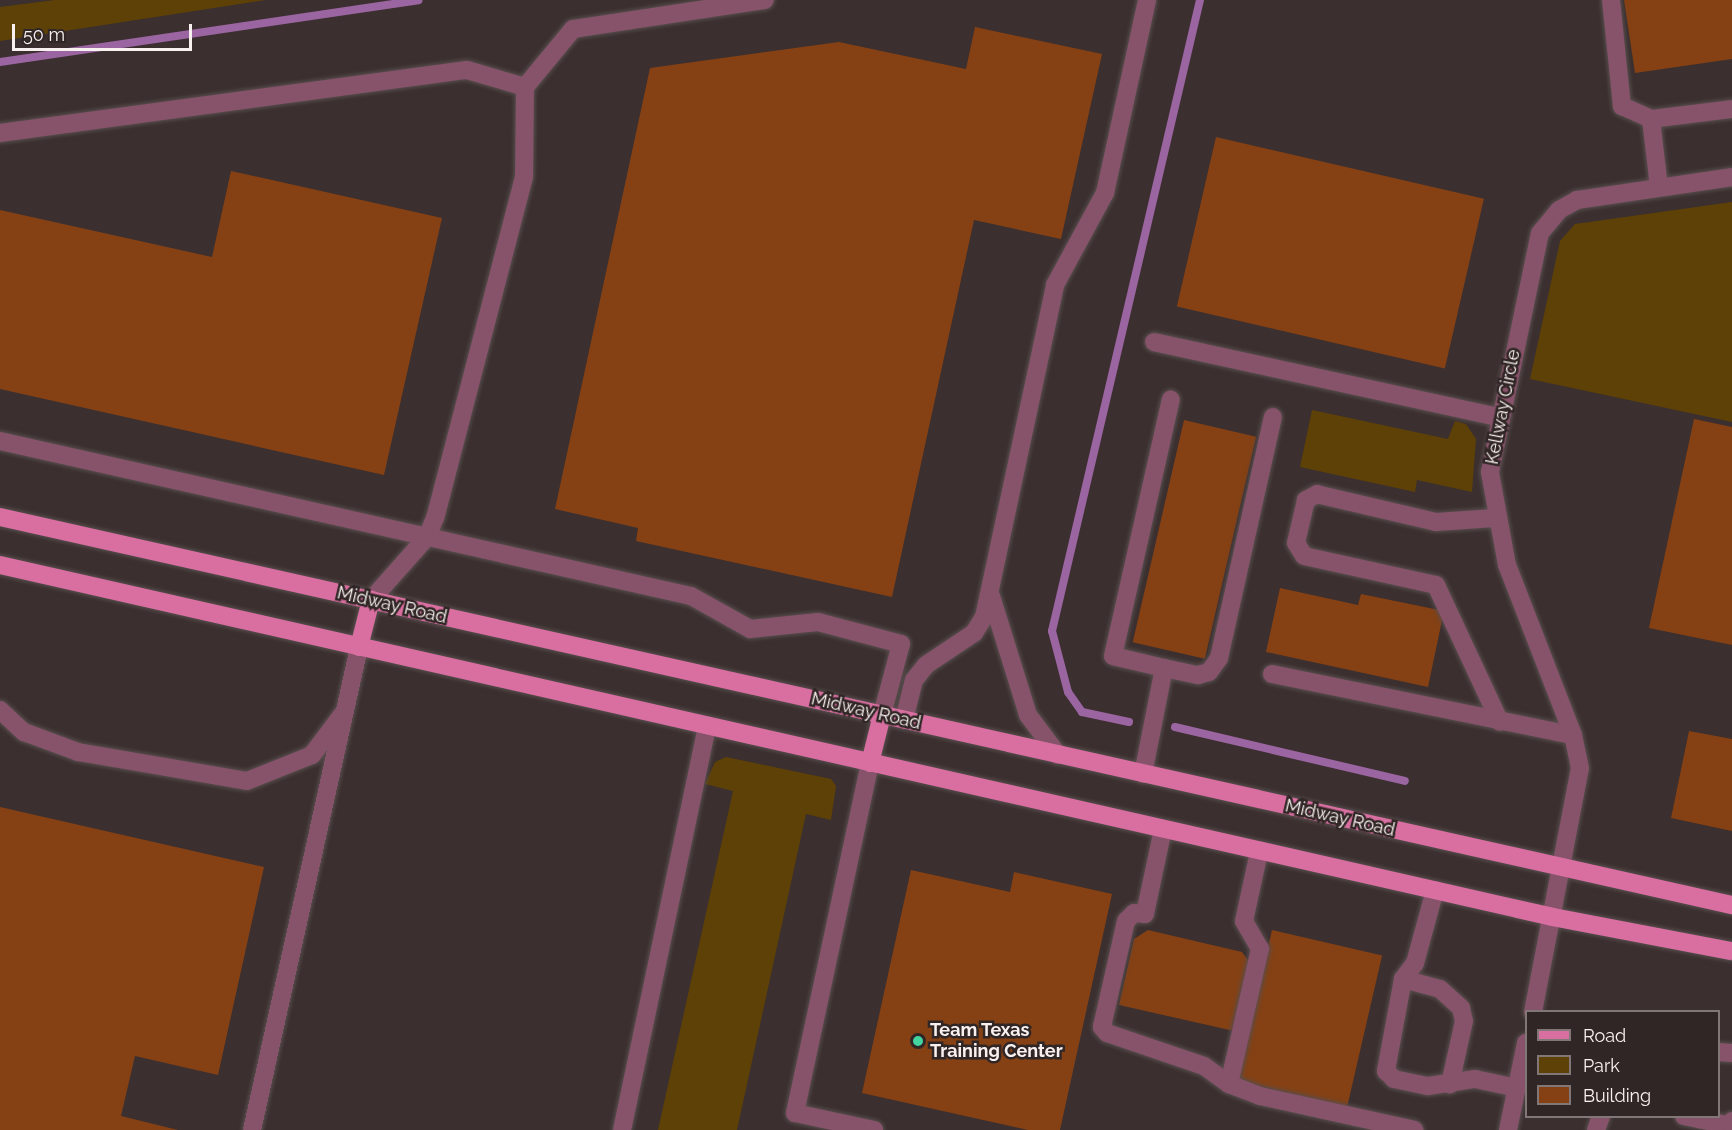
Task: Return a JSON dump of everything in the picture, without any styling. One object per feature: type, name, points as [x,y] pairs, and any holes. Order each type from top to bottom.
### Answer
[{"type":"main road","name":"Midway Road","points":[[0,517],[1563,869],[1732,905]]},
{"type":"main road","points":[[0,565],[1259,852],[1553,917],[1732,951]]},
{"type":"main road","points":[[359,647],[371,600]]},
{"type":"main road","points":[[870,763],[882,715]]},
{"type":"street","points":[[371,600],[427,537],[524,177],[525,87],[573,29],[765,0]]},
{"type":"street","points":[[904,720],[914,680],[943,651],[975,633],[990,594],[1055,285],[1105,193],[1147,0]]},
{"type":"street","points":[[1611,0],[1622,106],[1651,119],[1732,110]]},
{"type":"street","points":[[0,133],[467,70],[525,87]]},
{"type":"street","points":[[1651,119],[1659,187]]},
{"type":"street","name":"Kellway Circle","points":[[1533,1010],[1563,869],[1580,768],[1573,735],[1507,565],[1495,518],[1490,472],[1499,417],[1540,233],[1559,210],[1577,200],[1732,177]]},
{"type":"street","points":[[1154,342],[1499,417]]},
{"type":"street","points":[[1171,399],[1113,656],[1198,675],[1209,672],[1219,658],[1273,417]]},
{"type":"street","points":[[0,441],[691,596],[750,629],[818,622],[901,644],[882,715]]},
{"type":"street","points":[[1495,518],[1436,522],[1317,494],[1306,500],[1296,543],[1304,556],[1436,585],[1500,722]]},
{"type":"street","points":[[990,594],[1028,715],[1058,754]]},
{"type":"street","points":[[252,1130],[359,647]]},
{"type":"street","points":[[1143,774],[1164,668]]},
{"type":"street","points":[[1272,674],[1573,735]]},
{"type":"street","points":[[0,710],[24,732],[78,752],[247,781],[312,755],[345,711]]},
{"type":"street","points":[[622,1130],[707,726]]},
{"type":"street","points":[[870,763],[795,1113],[874,1130]]},
{"type":"street","points":[[1163,829],[1144,915],[1134,913],[1126,921],[1102,1027],[1111,1036],[1204,1066],[1229,1084],[1414,1130]]},
{"type":"street","points":[[1229,1084],[1260,949],[1244,921],[1259,852]]},
{"type":"street","points":[[1435,891],[1415,963],[1403,979],[1386,1071],[1394,1079],[1428,1086],[1475,1079],[1517,1088]]},
{"type":"street","points":[[1403,979],[1440,989],[1461,1008],[1464,1021],[1450,1084]]},
{"type":"street","points":[[1508,1130],[1525,1052]]},
{"type":"street","points":[[1693,1118],[1731,1126],[1732,1121]]},
{"type":"green space","points":[[55,0],[266,0],[0,41],[0,7]]},
{"type":"green space","points":[[1732,202],[1732,422],[1530,379],[1560,241],[1575,224]]},
{"type":"green space","points":[[1312,410],[1448,439],[1455,421],[1466,424],[1476,439],[1472,492],[1417,480],[1415,492],[1300,467]]},
{"type":"green space","points":[[726,757],[831,779],[836,786],[831,820],[806,814],[737,1130],[658,1130],[733,791],[705,784],[715,762]]},
{"type":"building","points":[[1624,0],[1732,0],[1732,59],[1635,73]]},
{"type":"building","points":[[975,27],[1102,54],[1061,239],[974,220],[892,597],[636,541],[638,528],[555,509],[650,68],[839,42],[966,69]]},
{"type":"building","points":[[1216,137],[1484,199],[1445,368],[1177,307]]},
{"type":"building","points":[[231,171],[442,218],[384,475],[0,389],[0,210],[212,257]]},
{"type":"building","points":[[1694,419],[1732,427],[1732,645],[1649,628]]},
{"type":"building","points":[[1184,420],[1256,437],[1205,659],[1133,642]]},
{"type":"building","points":[[1280,588],[1358,605],[1361,594],[1444,611],[1428,687],[1266,652]]},
{"type":"building","points":[[1689,731],[1732,739],[1732,831],[1671,818]]},
{"type":"building","points":[[0,807],[264,867],[218,1075],[135,1056],[121,1116],[178,1130],[0,1130]]},
{"type":"building","points":[[911,870],[1010,892],[1014,872],[1112,894],[1060,1130],[1028,1130],[862,1093]]},
{"type":"building","points":[[1148,930],[1242,952],[1250,963],[1234,1031],[1119,1005],[1134,939]]},
{"type":"building","points":[[1272,930],[1382,955],[1347,1106],[1237,1081]]},
{"type":"waterway","points":[[0,62],[418,0]]},
{"type":"waterway","points":[[1129,722],[1082,712],[1068,692],[1052,631],[1200,0]]},
{"type":"waterway","points":[[1175,727],[1405,781]]},
{"type":"place","name":"Team Texas Training Center","points":[[918,1041]]}]
